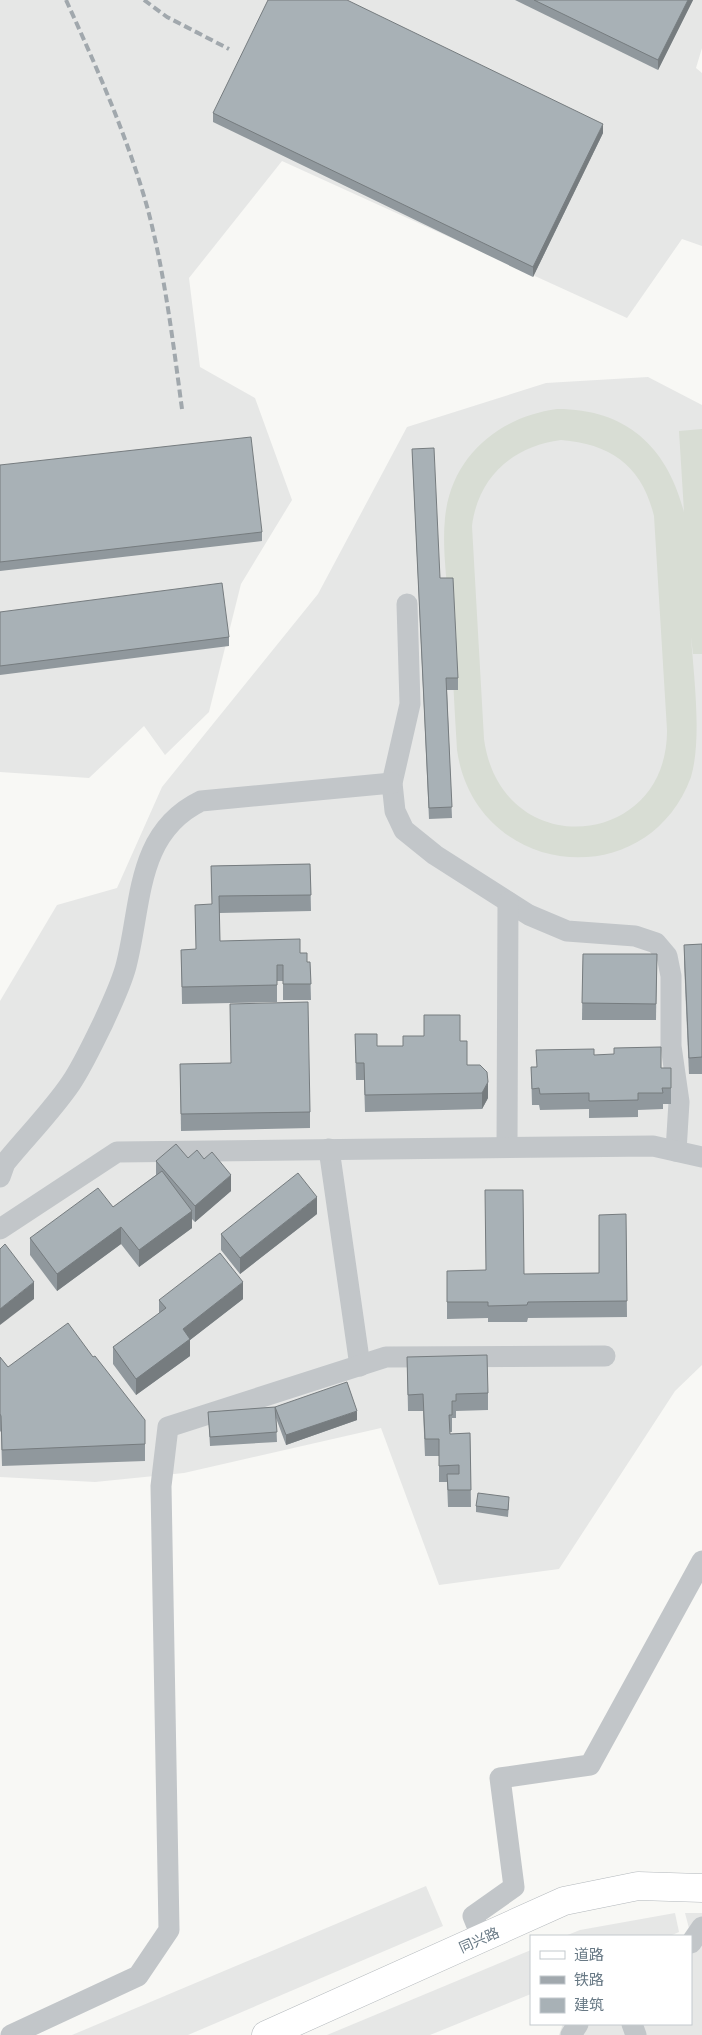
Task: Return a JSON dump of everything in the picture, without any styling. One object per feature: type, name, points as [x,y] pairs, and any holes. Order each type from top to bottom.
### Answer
[{"type":"main road","name":"同兴路","points":[[266,2035],[564,1901],[638,1886],[702,1888]]},
{"type":"street","points":[[407,604],[410,704],[392,783],[395,811],[404,830],[434,855],[529,915],[567,931],[635,936],[656,943],[667,956],[671,976],[671,1046],[680,1102],[676,1151]]},
{"type":"street","points":[[0,1177],[6,1162],[71,1083],[104,1021],[126,967],[141,889],[152,849],[168,824],[185,809],[201,801],[392,783]]},
{"type":"street","points":[[507,1147],[508,902]]},
{"type":"street","points":[[0,1229],[117,1152],[330,1148],[653,1146],[702,1157]]},
{"type":"street","points":[[330,1148],[360,1366]]},
{"type":"street","points":[[11,2035],[138,1976],[170,1930],[161,1486],[168,1427],[386,1357],[605,1356]]},
{"type":"street","points":[[482,1938],[473,1916],[514,1888],[500,1778],[590,1764],[702,1561]]},
{"type":"street","points":[[692,1942],[702,1927]]},
{"type":"shaded area","points":[[0,0],[702,0],[702,48],[696,68],[702,73],[702,246],[682,239],[627,318],[282,161],[189,278],[200,367],[255,398],[292,500],[241,584],[209,712],[165,755],[144,726],[89,778],[0,772]]},
{"type":"shaded area","points":[[648,377],[702,405],[702,1365],[675,1391],[559,1569],[439,1585],[381,1428],[184,1473],[95,1482],[0,1477],[0,1001],[57,905],[117,888],[162,787],[318,594],[407,427],[546,383]]},
{"type":"shaded area","points":[[557,409],[582,411],[604,416],[623,424],[640,436],[655,451],[667,468],[677,489],[684,512],[679,431],[702,429],[702,654],[693,654],[691,637],[697,727],[691,777],[669,816],[638,842],[602,855],[564,856],[527,846],[495,825],[470,793],[457,750],[444,552],[444,529],[449,496],[457,476],[481,444],[497,431],[535,413]],"holes":[[[561,440],[579,442],[609,453],[622,461],[632,471],[649,499],[654,516],[667,730],[660,770],[641,800],[614,819],[582,826],[550,823],[520,807],[497,779],[484,739],[472,526],[476,508],[490,479],[513,457],[544,443]]]},
{"type":"shaded area","points":[[426,1886],[443,1926],[188,2035],[72,2035]]},
{"type":"shaded area","points":[[675,1913],[679,1932],[672,1935],[568,1935],[580,1930]]},
{"type":"shaded area","points":[[685,1913],[702,1913],[702,2035],[559,2035],[563,2025],[692,2025],[691,1935]]},
{"type":"shaded area","points":[[530,1950],[530,1994],[430,2035],[327,2035]]},
{"type":"building","points":[[268,0],[347,0],[603,124],[533,267],[213,113]]},
{"type":"building","points":[[534,0],[688,0],[658,60]]},
{"type":"building","points":[[251,437],[262,532],[0,562],[0,465]]},
{"type":"building","points":[[434,448],[440,578],[453,578],[458,678],[446,678],[452,807],[429,808],[412,449]]},
{"type":"building","points":[[222,583],[229,637],[0,666],[0,612]]},
{"type":"building","points":[[310,864],[311,895],[219,896],[220,941],[300,939],[300,953],[307,953],[307,962],[310,962],[311,984],[283,984],[283,965],[277,965],[277,985],[182,987],[181,950],[196,949],[195,905],[212,904],[211,866]]},
{"type":"building","points":[[702,944],[702,1057],[689,1058],[684,945]]},
{"type":"building","points":[[583,954],[657,954],[656,1004],[582,1003]]},
{"type":"building","points":[[308,1002],[310,1112],[181,1114],[180,1064],[231,1063],[230,1004]]},
{"type":"building","points":[[424,1015],[460,1015],[460,1041],[467,1041],[467,1065],[480,1065],[487,1072],[488,1082],[482,1093],[365,1095],[364,1063],[356,1063],[355,1034],[377,1034],[377,1046],[403,1046],[403,1036],[424,1036]]},
{"type":"building","points":[[661,1047],[661,1068],[671,1068],[671,1088],[662,1088],[663,1093],[638,1093],[638,1100],[589,1101],[589,1093],[540,1094],[539,1088],[532,1089],[531,1067],[537,1067],[536,1050],[594,1049],[594,1055],[614,1054],[614,1048]]},
{"type":"building","points":[[176,1144],[188,1158],[197,1150],[204,1159],[212,1152],[231,1175],[195,1206],[156,1161]]},
{"type":"building","points":[[162,1171],[192,1211],[139,1250],[121,1227],[57,1274],[30,1238],[98,1188],[113,1207]]},
{"type":"building","points":[[298,1173],[317,1197],[240,1258],[221,1234]]},
{"type":"building","points":[[485,1190],[523,1190],[524,1274],[599,1273],[599,1215],[626,1214],[627,1301],[528,1302],[527,1305],[488,1306],[488,1302],[447,1302],[447,1271],[486,1270]]},
{"type":"building","points":[[5,1244],[34,1282],[0,1309],[0,1249]]},
{"type":"building","points":[[220,1253],[243,1282],[183,1329],[190,1339],[136,1379],[113,1347],[166,1308],[159,1300]]},
{"type":"building","points":[[68,1323],[93,1357],[95,1356],[145,1420],[145,1444],[2,1450],[0,1357],[8,1367]]},
{"type":"building","points":[[487,1355],[488,1393],[456,1394],[456,1401],[452,1401],[452,1415],[449,1415],[450,1434],[470,1433],[471,1490],[448,1490],[447,1474],[459,1474],[459,1465],[439,1466],[439,1439],[425,1439],[423,1394],[408,1395],[407,1357]]},
{"type":"building","points":[[347,1382],[357,1411],[286,1435],[275,1407]]},
{"type":"building","points":[[275,1407],[277,1432],[210,1437],[208,1412]]},
{"type":"building","points":[[478,1493],[509,1497],[508,1510],[476,1506]]},
{"type":"railway","points":[[66,0],[121,130],[148,210],[164,284],[182,409]]},
{"type":"railway","points":[[144,0],[167,17],[229,49]]}]
